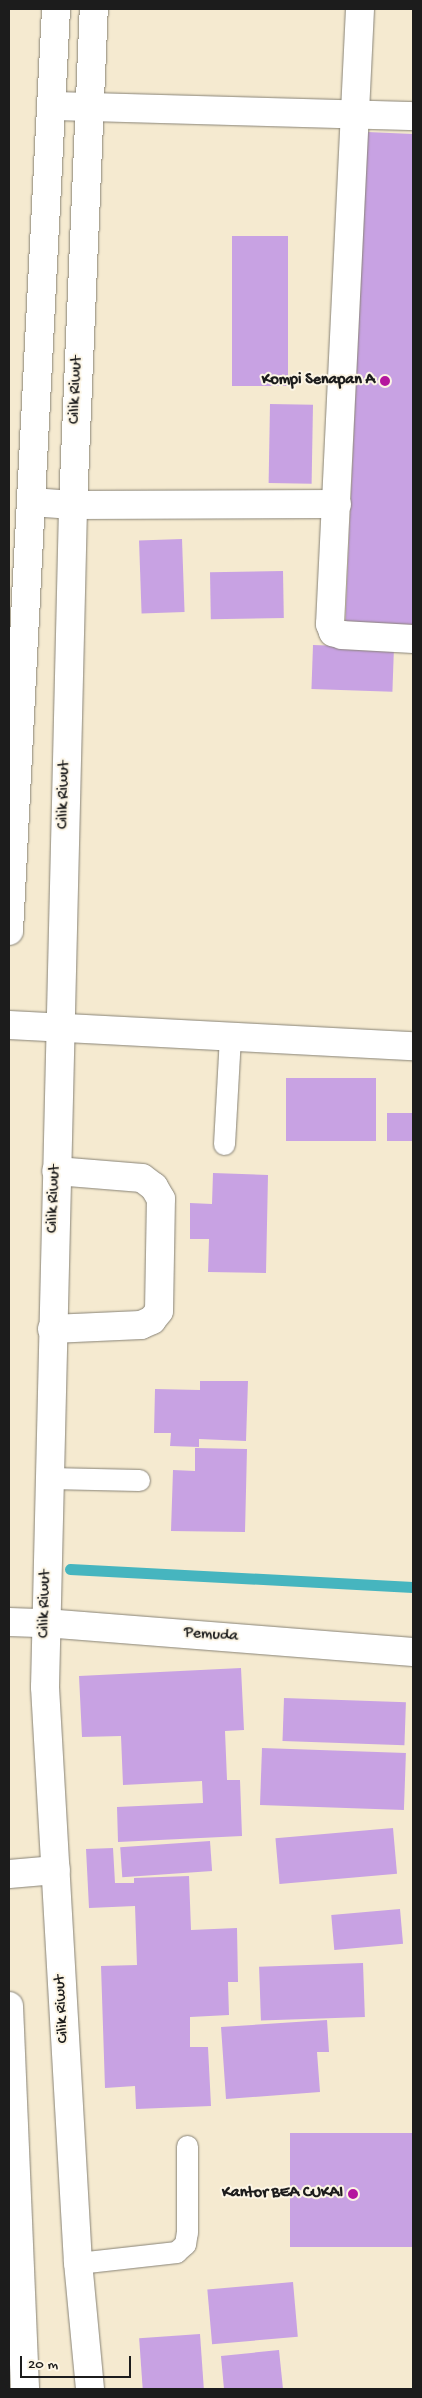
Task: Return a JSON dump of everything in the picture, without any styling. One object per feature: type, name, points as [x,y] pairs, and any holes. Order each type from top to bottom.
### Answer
[{"type":"main road","points":[[9,931],[56,9]]},
{"type":"main road","name":"Cilik Riwut","points":[[90,2389],[78,2263],[44,1687],[73,505],[94,9]]},
{"type":"main road","points":[[360,9],[337,504],[330,610],[333,632],[342,635],[413,639]]},
{"type":"main road","points":[[51,106],[413,116]]},
{"type":"main road","points":[[31,502],[73,505],[337,504]]},
{"type":"main road","points":[[9,1025],[413,1046]]},
{"type":"main road","points":[[52,1328],[141,1326],[152,1320],[159,1311],[161,1199],[154,1187],[142,1178],[56,1171]]},
{"type":"main road","name":"Pemuda","points":[[9,1622],[45,1623],[413,1652]]},
{"type":"main road","points":[[9,1874],[56,1870]]},
{"type":"main road","points":[[9,2006],[25,2389]]},
{"type":"lane","points":[[224,1144],[230,1036]]},
{"type":"lane","points":[[49,1478],[139,1480]]},
{"type":"lane","points":[[78,2263],[176,2252],[185,2244],[187,2232],[187,2146]]},
{"type":"building","name":"Kompi Senapan A","points":[[367,132],[413,134],[413,631],[345,628]]},
{"type":"building","points":[[232,236],[288,236],[288,386],[232,386]]},
{"type":"building","points":[[270,404],[313,405],[312,484],[269,483]]},
{"type":"building","points":[[182,539],[185,612],[142,613],[139,541]]},
{"type":"building","points":[[283,571],[284,618],[211,619],[210,572]]},
{"type":"building","points":[[313,645],[394,648],[392,692],[311,689]]},
{"type":"building","points":[[286,1078],[376,1078],[376,1141],[286,1141]]},
{"type":"building","points":[[387,1113],[413,1113],[413,1141],[387,1141]]},
{"type":"building","points":[[213,1173],[268,1175],[266,1273],[208,1272],[209,1239],[190,1239],[190,1203],[212,1204]]},
{"type":"building","points":[[200,1381],[248,1381],[246,1441],[199,1439],[199,1447],[170,1446],[171,1433],[154,1433],[155,1389],[200,1390]]},
{"type":"building","points":[[195,1448],[247,1449],[245,1532],[171,1531],[173,1470],[195,1471]]},
{"type":"building","points":[[241,1668],[244,1730],[225,1731],[227,1780],[240,1780],[242,1836],[118,1842],[117,1807],[203,1803],[202,1781],[123,1785],[121,1736],[82,1737],[79,1676]]},
{"type":"building","points":[[284,1698],[406,1702],[404,1745],[282,1741]]},
{"type":"building","points":[[262,1748],[406,1753],[404,1810],[260,1805]]},
{"type":"building","points":[[393,1828],[397,1874],[279,1884],[275,1838]]},
{"type":"building","points":[[210,1841],[212,1871],[122,1877],[120,1847]]},
{"type":"building","points":[[113,1848],[115,1883],[134,1883],[134,1878],[189,1876],[191,1930],[237,1928],[238,1982],[228,1982],[229,2015],[190,2017],[190,2047],[208,2047],[211,2106],[136,2109],[135,2086],[105,2088],[101,1966],[137,1965],[135,1906],[89,1908],[86,1849]]},
{"type":"building","points":[[400,1909],[403,1944],[334,1950],[331,1915]]},
{"type":"building","points":[[363,1963],[365,2017],[261,2021],[259,1967]]},
{"type":"building","points":[[327,2020],[329,2052],[317,2052],[320,2092],[226,2099],[221,2027]]},
{"type":"building","name":"Kantor BEA CUKAI","points":[[290,2133],[413,2133],[413,2247],[290,2247]]},
{"type":"building","points":[[293,2282],[298,2337],[212,2344],[207,2289]]},
{"type":"building","points":[[200,2334],[204,2389],[143,2389],[139,2338]]},
{"type":"building","points":[[279,2350],[283,2389],[224,2389],[221,2356]]},
{"type":"waterway","points":[[70,1569],[413,1587]]},
{"type":"place","name":"Kompi Senapan A","points":[[385,381]]},
{"type":"place","name":"Kantor BEA CUKAI","points":[[353,2194]]}]
